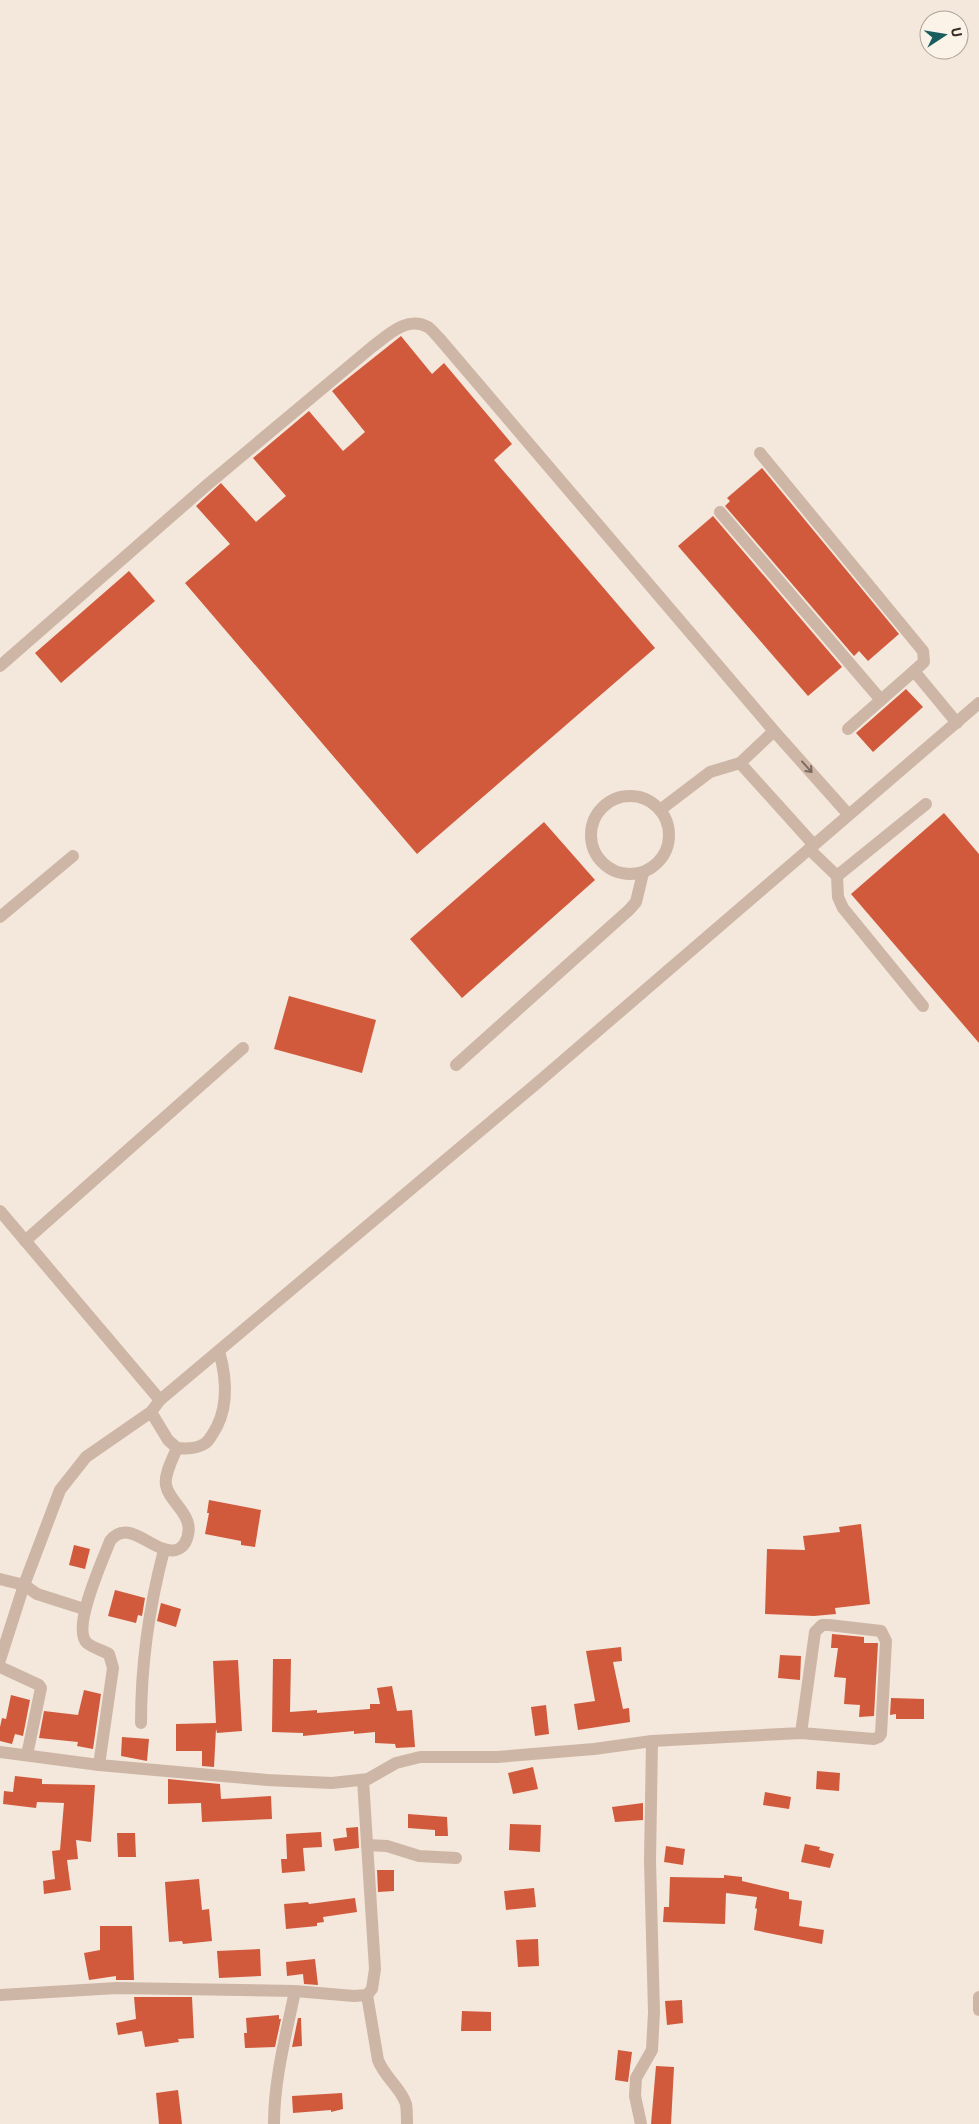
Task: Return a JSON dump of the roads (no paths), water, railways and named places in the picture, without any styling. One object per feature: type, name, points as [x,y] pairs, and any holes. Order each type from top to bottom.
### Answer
[{"type":"street","points":[[0,666],[207,485],[372,347],[397,328],[408,324],[418,324],[428,327],[439,338],[774,731],[848,814]]},
{"type":"street","points":[[760,453],[922,651],[924,662],[848,729]]},
{"type":"street","points":[[720,512],[881,700]]},
{"type":"street","points":[[914,671],[957,723]]},
{"type":"street","points":[[0,1660],[24,1585],[60,1490],[86,1457],[151,1412],[160,1400],[536,1084],[848,814],[979,704]]},
{"type":"street","points":[[660,810],[710,772],[740,763],[774,731]]},
{"type":"street","points":[[740,763],[837,876],[838,897],[843,908],[923,1006]]},
{"type":"street","points":[[626,796],[644,799],[660,810],[668,827],[668,846],[658,862],[643,873],[624,875],[606,868],[594,853],[590,835],[595,816],[608,802],[626,796]]},
{"type":"street","points":[[837,876],[926,804]]},
{"type":"street","points":[[0,917],[73,856]]},
{"type":"street","points":[[456,1065],[629,910],[636,902],[643,873]]},
{"type":"street","points":[[25,1241],[243,1048]]},
{"type":"street","points":[[0,1211],[160,1400]]},
{"type":"street","points":[[151,1412],[168,1440],[177,1448],[196,1448],[206,1444],[221,1418],[225,1386],[224,1369],[219,1351]]},
{"type":"street","points":[[99,1765],[113,1668],[109,1654],[87,1642],[83,1635],[84,1609],[113,1537],[120,1534],[136,1535],[164,1550],[176,1550],[183,1547],[187,1538],[188,1527],[178,1502],[169,1494],[165,1483],[177,1448]]},
{"type":"street","points":[[141,1723],[141,1680],[149,1614],[164,1550]]},
{"type":"street","points":[[0,1579],[24,1585],[37,1594],[84,1609]]},
{"type":"street","points":[[0,1752],[99,1765],[267,1780],[332,1783],[368,1779],[396,1763],[420,1757],[497,1757],[543,1754],[652,1741],[801,1733],[874,1739],[879,1738],[881,1734],[886,1641],[881,1631],[822,1625],[815,1632],[801,1733]]},
{"type":"street","points":[[0,1667],[40,1685],[41,1688],[27,1755]]},
{"type":"street","points":[[641,2124],[635,2096],[636,2078],[652,2050],[654,2012],[650,1861],[652,1741]]},
{"type":"street","points":[[0,1995],[117,1988],[294,1991],[354,1996],[367,1995],[372,1989],[375,1969],[363,1780]]},
{"type":"street","points":[[367,1845],[387,1846],[419,1856],[456,1858]]},
{"type":"street","points":[[274,2124],[274,2100],[277,2080],[294,1991]]},
{"type":"street","points":[[367,1995],[378,2060],[382,2070],[400,2093],[406,2105],[407,2124]]},
{"type":"street","points":[[979,1997],[979,2010]]}]
